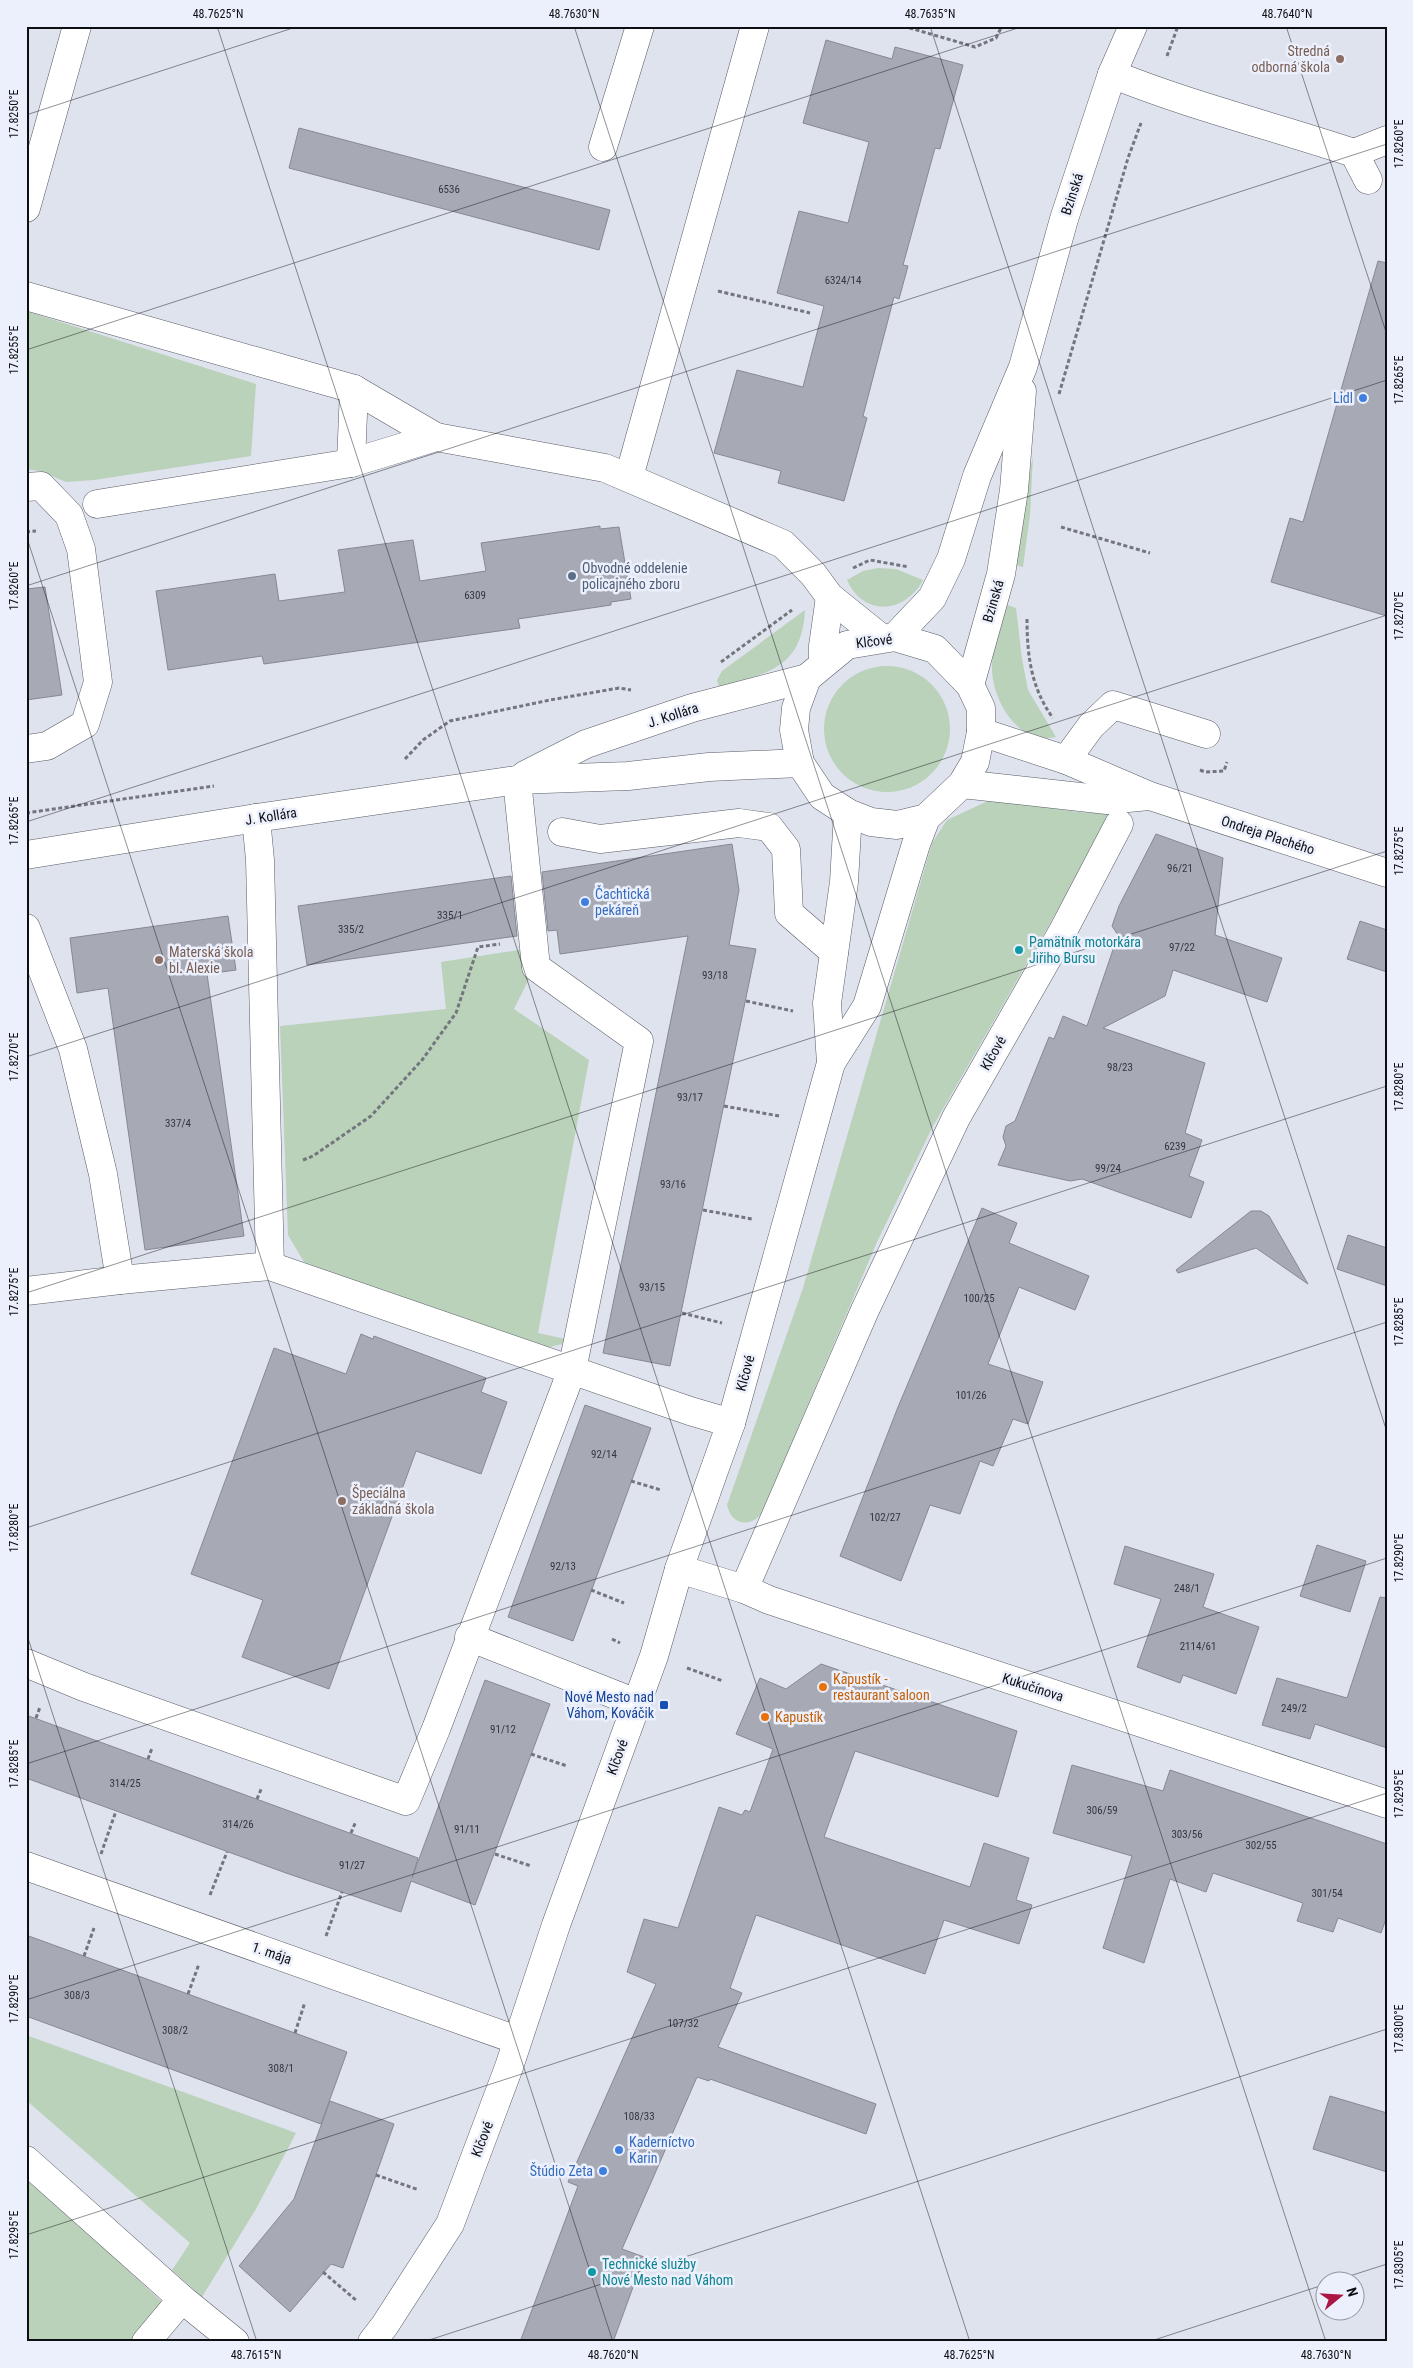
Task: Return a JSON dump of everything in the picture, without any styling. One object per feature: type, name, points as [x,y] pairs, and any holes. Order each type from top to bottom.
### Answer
[{"type":"street","points":[[26,208],[77,26]]},
{"type":"street","points":[[603,147],[640,26]]},
{"type":"street","points":[[629,476],[755,26]]},
{"type":"street","name":"Bzinská","points":[[888,638],[932,598],[950,559],[977,476],[1024,367],[1064,219],[1112,74],[1133,26]]},
{"type":"street","points":[[1112,74],[1153,91],[1274,126],[1354,153],[1387,140]]},
{"type":"street","points":[[1354,153],[1368,180]]},
{"type":"street","points":[[26,296],[354,389],[436,437],[605,468],[629,476],[783,544],[813,574],[826,592],[888,638]]},
{"type":"street","name":"Bzinská","points":[[970,685],[1001,574],[1014,490],[1024,367]]},
{"type":"street","points":[[352,463],[354,389]]},
{"type":"street","points":[[97,504],[352,463],[436,437]]},
{"type":"street","points":[[26,487],[41,486],[70,514],[80,549],[98,682],[85,724],[47,746],[26,749]]},
{"type":"street","points":[[815,671],[823,646],[826,592]]},
{"type":"street","name":"Klčové","points":[[830,1063],[867,1006],[916,844],[926,818],[962,784],[975,762],[981,732],[981,708],[970,685],[935,649],[888,638],[846,645],[815,671],[796,708],[794,730],[800,763],[822,796],[848,813],[871,822],[897,825],[926,818]]},
{"type":"street","name":"J. Kollára","points":[[517,780],[586,744],[692,708],[815,671]]},
{"type":"street","points":[[1073,751],[1091,726],[1113,705],[1206,734]]},
{"type":"street","name":"Ondreja Plachého","points":[[981,732],[1073,751],[1150,796],[1387,873]]},
{"type":"street","name":"J. Kollára","points":[[26,855],[256,818],[517,780],[628,776],[709,767],[800,763]]},
{"type":"street","points":[[26,1664],[84,1687],[406,1801],[572,1370],[639,1041],[536,967],[517,780]]},
{"type":"street","name":"Ondreja Plachého","points":[[962,784],[1107,800],[1150,796]]},
{"type":"street","name":"Klčové","points":[[372,2342],[450,2224],[517,2040],[559,1916],[654,1656],[679,1569],[731,1423],[830,1063],[828,1003],[844,882],[848,813]]},
{"type":"street","points":[[256,818],[260,860],[270,1266]]},
{"type":"street","points":[[562,832],[600,839],[738,823],[769,827],[786,849],[789,913],[834,952]]},
{"type":"street","name":"Klčové","points":[[744,1589],[865,1310],[956,1118],[1063,931],[1119,824]]},
{"type":"street","points":[[26,928],[73,1048],[103,1174],[120,1280]]},
{"type":"street","points":[[26,1292],[120,1280],[270,1266],[731,1423]]},
{"type":"street","name":"Kukučínova","points":[[679,1569],[1387,1804]]},
{"type":"street","points":[[469,1637],[636,1704]]},
{"type":"street","name":"1. mája","points":[[26,1866],[517,2040]]},
{"type":"street","points":[[26,2160],[182,2299],[235,2342]]},
{"type":"street","points":[[146,2342],[182,2299]]},
{"type":"path","points":[[903,26],[975,48],[996,38],[1002,26]]},
{"type":"path","points":[[1057,400],[1128,158],[1178,26]]},
{"type":"path","points":[[683,282],[810,313]]},
{"type":"path","points":[[1061,527],[1150,553]]},
{"type":"path","points":[[713,668],[826,592]]},
{"type":"path","points":[[1027,610],[1027,648],[1038,690],[1046,708],[1066,734],[1073,751]]},
{"type":"path","points":[[402,761],[423,740],[450,721],[619,688],[638,691]]},
{"type":"path","points":[[26,813],[220,785]]},
{"type":"path","points":[[268,1174],[313,1156],[371,1116],[422,1060],[456,1013],[478,947],[533,939]]},
{"type":"path","points":[[746,1001],[803,1013]]},
{"type":"path","points":[[724,1106],[782,1117]]},
{"type":"path","points":[[703,1210],[755,1220]]},
{"type":"path","points":[[682,1313],[723,1323]]},
{"type":"path","points":[[631,1481],[661,1490]]},
{"type":"path","points":[[591,1590],[624,1603]]},
{"type":"path","points":[[532,1754],[567,1766]]},
{"type":"path","points":[[100,1856],[116,1811]]},
{"type":"path","points":[[207,1903],[227,1852]]},
{"type":"path","points":[[495,1854],[531,1866]]},
{"type":"path","points":[[324,1944],[342,1892]]},
{"type":"path","points":[[84,1956],[97,1921]]},
{"type":"path","points":[[188,1994],[201,1959]]},
{"type":"path","points":[[295,2033],[307,1997]]},
{"type":"path","points":[[376,2175],[419,2190]]},
{"type":"path","points":[[324,2272],[358,2302]]},
{"type":"green space","points":[[26,311],[256,384],[251,456],[94,480],[66,482],[40,471],[26,469]]},
{"type":"green space","points":[[1033,456],[1030,515],[1023,567],[1011,564]]},
{"type":"green space","points":[[878,568],[896,569],[923,580],[906,600],[884,607],[873,605],[863,600],[854,592],[847,580],[863,571]]},
{"type":"green space","points":[[1004,604],[1016,608],[1028,690],[1056,737],[1040,738],[1020,728],[1011,720],[999,699],[992,665]]},
{"type":"green space","points":[[805,610],[802,630],[797,645],[789,657],[767,672],[719,687],[717,680],[722,671]]},
{"type":"green space","points":[[887,666],[911,671],[932,684],[945,705],[950,729],[945,753],[932,774],[911,787],[887,792],[863,787],[842,774],[829,753],[824,729],[829,705],[842,684],[863,671]]},
{"type":"green space","points":[[992,799],[1078,812],[1113,814],[932,1128],[877,1242],[762,1513],[752,1521],[741,1522],[732,1517],[727,1505],[803,1288],[932,843],[947,820]]},
{"type":"green space","points":[[525,949],[530,977],[514,1009],[589,1060],[538,1333],[565,1339],[562,1344],[542,1349],[304,1262],[288,1235],[280,1026],[446,1009],[441,962]]},
{"type":"green space","points":[[26,2035],[296,2133],[256,2209],[202,2297],[172,2270],[190,2243],[26,2100]]},
{"type":"green space","points":[[26,2175],[164,2304],[131,2342],[26,2342]]},
{"type":"building","points":[[826,40],[892,59],[895,47],[963,65],[940,149],[935,148],[903,265],[908,266],[899,299],[894,297],[863,416],[867,418],[844,501],[778,483],[781,471],[714,453],[737,370],[803,387],[824,306],[777,293],[799,211],[848,223],[869,142],[803,123]]},
{"type":"building","points":[[299,128],[610,210],[599,250],[289,168]]},
{"type":"building","name":"Lidl","points":[[1378,261],[1387,263],[1387,616],[1271,582],[1290,518],[1303,522]]},
{"type":"building","points":[[600,526],[600,529],[619,527],[631,599],[611,602],[611,605],[518,619],[520,628],[264,664],[262,656],[168,670],[156,591],[275,574],[279,601],[345,592],[338,550],[413,540],[420,581],[486,571],[481,543]]},
{"type":"building","points":[[45,587],[62,695],[26,700],[26,589]]},
{"type":"building","points":[[1156,834],[1223,858],[1215,935],[1282,958],[1267,1002],[1173,970],[1165,996],[1103,1028],[1205,1063],[1185,1133],[1202,1140],[1189,1176],[1204,1182],[1191,1218],[1082,1179],[1070,1181],[998,1165],[1006,1146],[1003,1137],[1006,1126],[1015,1121],[1049,1037],[1054,1039],[1063,1016],[1087,1026],[1118,935],[1112,926],[1119,906]]},
{"type":"building","points":[[732,844],[739,890],[729,945],[756,949],[670,1366],[603,1353],[688,936],[560,954],[557,930],[548,931],[542,872]]},
{"type":"building","points":[[511,876],[517,936],[307,965],[298,906]]},
{"type":"building","points":[[228,916],[236,970],[207,974],[244,1236],[145,1250],[108,988],[77,993],[70,938]]},
{"type":"building","points":[[1360,921],[1387,930],[1387,972],[1347,959]]},
{"type":"building","points":[[982,1208],[1017,1223],[1009,1243],[1089,1276],[1075,1310],[1019,1287],[988,1364],[1043,1382],[1028,1424],[1013,1419],[993,1466],[980,1461],[960,1514],[930,1505],[901,1581],[840,1556],[898,1407]]},
{"type":"building","points":[[1251,1211],[1261,1211],[1269,1216],[1308,1284],[1256,1248],[1178,1273],[1176,1270]]},
{"type":"building","points":[[1348,1235],[1387,1248],[1387,1286],[1337,1269]]},
{"type":"building","points":[[361,1334],[373,1339],[374,1336],[486,1378],[481,1392],[507,1402],[481,1474],[416,1451],[329,1689],[242,1657],[263,1600],[191,1574],[274,1348],[346,1374]]},
{"type":"building","points":[[585,1405],[651,1428],[573,1641],[508,1617]]},
{"type":"building","points":[[1317,1545],[1366,1561],[1350,1612],[1300,1596]]},
{"type":"building","points":[[1125,1546],[1214,1574],[1203,1607],[1259,1627],[1236,1694],[1183,1675],[1180,1683],[1137,1667],[1161,1599],[1114,1584]]},
{"type":"building","points":[[1380,1597],[1387,1598],[1387,1748],[1315,1724],[1310,1739],[1262,1725],[1277,1678],[1347,1698]]},
{"type":"building","points":[[821,1664],[1017,1731],[998,1797],[855,1751],[824,1837],[970,1887],[984,1843],[1029,1858],[1016,1900],[1032,1905],[1019,1944],[944,1920],[925,1974],[756,1915],[730,1988],[742,1993],[718,2047],[876,2104],[866,2134],[710,2079],[709,2081],[697,2077],[622,2249],[644,2257],[613,2342],[520,2342],[578,2186],[568,2182],[656,1984],[627,1972],[644,1919],[678,1928],[719,1807],[742,1815],[745,1810],[750,1812],[773,1749],[736,1734],[760,1678],[786,1689]]},
{"type":"building","points":[[485,1680],[550,1704],[475,1905],[411,1881],[401,1912],[286,1873],[26,1778],[26,1715],[418,1858],[412,1878]]},
{"type":"building","points":[[1072,1765],[1163,1791],[1170,1770],[1387,1844],[1387,1916],[1381,1933],[1338,1918],[1333,1932],[1297,1921],[1303,1903],[1213,1873],[1206,1892],[1170,1879],[1144,1963],[1103,1948],[1132,1856],[1053,1833]]},
{"type":"building","points":[[26,1935],[347,2052],[321,2124],[26,2016]]},
{"type":"building","points":[[1330,2096],[1387,2113],[1387,2172],[1313,2149]]},
{"type":"building","points":[[330,2101],[394,2124],[343,2268],[331,2264],[290,2312],[239,2266],[294,2199]]},
{"type":"place","name":"Stredná odborná škola","points":[[1340,59]]},
{"type":"place","name":"Lidl","points":[[1363,398]]},
{"type":"place","name":"Obvodné oddelenie policajného zboru","points":[[572,576]]},
{"type":"place","name":"Čachtická pekáreň","points":[[585,902]]},
{"type":"place","name":"Pamätník motorkára Jiřiho Bursu","points":[[1019,950]]},
{"type":"place","name":"Materská škola bl. Alexie","points":[[159,960]]},
{"type":"place","name":"Špeciálna základná škola","points":[[342,1501]]},
{"type":"place","name":"Kapustík - restaurant saloon","points":[[823,1687]]},
{"type":"place","name":"Nové Mesto nad Váhom, Kováčik","points":[[664,1705]]},
{"type":"place","name":"Kapustík","points":[[765,1717]]},
{"type":"place","name":"Kaderníctvo Karin","points":[[619,2150]]},
{"type":"place","name":"Štúdio Zeta","points":[[603,2171]]},
{"type":"place","name":"Technické služby Nové Mesto nad Váhom","points":[[592,2272]]}]
